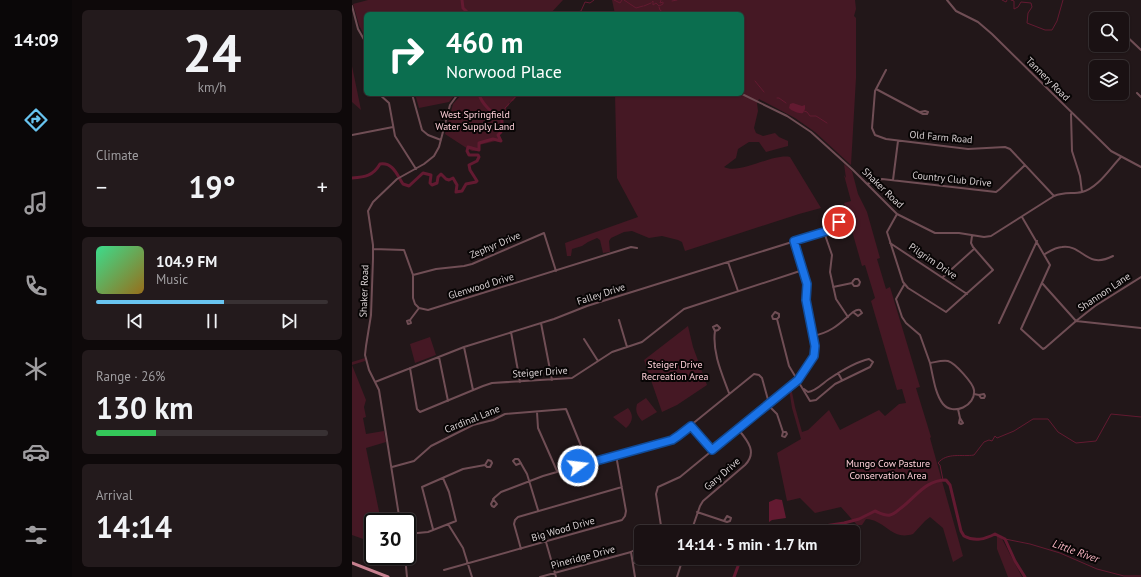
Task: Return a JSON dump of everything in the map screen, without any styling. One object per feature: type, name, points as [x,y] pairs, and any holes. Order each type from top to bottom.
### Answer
[{"type":"main road","points":[[352,562],[388,577]]},
{"type":"street","name":"Tannery Road","points":[[947,0],[956,11],[978,22],[989,32],[1110,150],[1141,166]]},
{"type":"street","points":[[352,6],[359,31],[364,40]]},
{"type":"street","points":[[1129,39],[1141,50]]},
{"type":"street","name":"Old Farm Road","points":[[886,70],[874,96],[872,119],[873,131],[878,137],[898,141],[968,149],[1005,147],[1010,150],[1054,196]]},
{"type":"street","points":[[876,89],[920,112]]},
{"type":"street","points":[[1137,93],[1141,97]]},
{"type":"street","name":"Shaker Road","points":[[744,95],[798,122],[839,157],[897,214],[932,232],[959,233],[984,237],[991,236],[1054,196],[1062,193],[1082,192],[1093,187],[1121,157]]},
{"type":"street","points":[[381,96],[389,103],[393,127],[397,139],[416,168]]},
{"type":"street","points":[[413,96],[422,130],[428,135],[441,140]]},
{"type":"street","name":"Shaker Road","points":[[399,513],[379,390],[369,370],[365,352],[371,318],[373,249],[368,208],[374,200],[398,178],[426,163],[434,156],[441,140],[450,105],[457,96]]},
{"type":"street","points":[[1071,112],[1072,147],[1080,176],[1082,192]]},
{"type":"street","points":[[352,135],[393,127]]},
{"type":"street","points":[[893,180],[898,141]]},
{"type":"street","name":"Country Club Drive","points":[[867,184],[879,179],[996,192],[1025,165]]},
{"type":"street","points":[[897,214],[887,231],[904,285],[946,312],[993,270],[974,249],[972,245],[972,236]]},
{"type":"street","points":[[1022,217],[1045,254],[1050,265],[1042,283],[1076,321],[1141,328]]},
{"type":"street","name":"Falley Drive","points":[[375,382],[464,347],[541,323],[587,306],[834,229]]},
{"type":"street","points":[[824,232],[832,255],[830,272],[838,303],[848,316]]},
{"type":"street","name":"Zephyr Drive","points":[[413,275],[436,269],[472,264],[544,233],[556,271]]},
{"type":"street","points":[[661,525],[656,494],[658,488],[678,478],[769,402],[798,380],[814,356],[815,348],[806,304],[808,286],[794,241]]},
{"type":"street","points":[[999,323],[1037,241]]},
{"type":"street","name":"Pilgrim Drive","points":[[890,243],[967,294]]},
{"type":"street","points":[[1045,254],[1064,246],[1072,248],[1096,261],[1112,256]]},
{"type":"street","name":"Glenwood Drive","points":[[419,308],[428,310],[434,309],[631,247],[637,248]]},
{"type":"street","points":[[373,249],[404,250],[413,275],[413,298],[415,304],[419,308],[410,320]]},
{"type":"street","points":[[943,277],[974,249]]},
{"type":"street","points":[[728,262],[738,291]]},
{"type":"street","name":"Steiger Drive","points":[[410,368],[418,410],[420,412],[492,383],[572,378],[612,352],[642,342],[684,309],[803,270]]},
{"type":"street","name":"Shannon Lane","points":[[1042,283],[1021,329],[1043,349],[1094,306],[1141,277]]},
{"type":"street","points":[[834,287],[852,283]]},
{"type":"street","points":[[904,285],[897,297],[899,312],[906,323],[920,335],[942,402],[947,408],[958,410],[969,404],[974,394],[972,385],[953,363],[943,360],[930,363]]},
{"type":"street","points":[[813,336],[829,331],[853,312]]},
{"type":"street","points":[[777,319],[787,362],[808,399],[811,402],[816,400],[842,380],[870,367],[873,362],[869,359],[861,361],[838,373],[812,392],[808,399]]},
{"type":"street","points":[[619,320],[627,347]]},
{"type":"street","points":[[541,323],[552,380]]},
{"type":"street","points":[[715,331],[714,340],[716,354],[729,394]]},
{"type":"street","points":[[512,332],[520,382]]},
{"type":"street","points":[[584,338],[598,361]]},
{"type":"street","points":[[464,347],[472,390]]},
{"type":"street","points":[[439,357],[448,401]]},
{"type":"street","points":[[838,373],[842,380]]},
{"type":"street","points":[[493,499],[501,492],[557,471],[672,440],[691,426],[751,375],[757,374],[763,379],[771,408],[777,414],[783,432]]},
{"type":"street","points":[[804,390],[812,392]]},
{"type":"street","points":[[974,394],[979,395]]},
{"type":"street","name":"Cardinal Lane","points":[[392,467],[414,461],[431,446],[476,424],[493,420],[505,414],[566,409],[588,463]]},
{"type":"street","points":[[958,410],[960,418]]},
{"type":"street","points":[[537,412],[538,428],[557,471]]},
{"type":"street","points":[[691,426],[712,450]]},
{"type":"street","name":"Gary Drive","points":[[693,525],[701,503],[705,498],[749,460],[751,452],[750,445],[738,429]]},
{"type":"street","name":"Big Wood Drive","points":[[444,570],[622,520],[626,513],[616,455]]},
{"type":"street","points":[[521,463],[530,481],[538,510]]},
{"type":"street","points":[[433,529],[422,487],[466,469],[485,465]]},
{"type":"street","points":[[416,533],[428,532],[456,521],[449,492],[443,478]]},
{"type":"street","points":[[521,549],[514,526],[515,520],[520,515],[622,488]]},
{"type":"street","points":[[698,512],[724,521]]},
{"type":"street","points":[[448,524],[464,548],[472,577]]},
{"type":"street","points":[[546,542],[556,577]]},
{"type":"street","points":[[632,552],[635,577]]},
{"type":"street","name":"Pineridge Drive","points":[[540,577],[632,552]]},
{"type":"street","points":[[406,565],[407,577]]},
{"type":"street","points":[[677,577],[681,565]]},
{"type":"green space","points":[[368,0],[563,0],[552,12],[364,12],[364,35],[359,25],[353,4]]},
{"type":"green space","points":[[612,0],[855,0],[856,9],[854,16],[856,18],[856,78],[851,165],[815,132],[795,118],[759,99],[757,103],[758,111],[754,128],[756,133],[763,136],[775,133],[779,137],[788,141],[788,146],[766,152],[759,142],[749,142],[738,149],[736,158],[724,167],[730,169],[738,168],[775,158],[790,157],[821,208],[685,251],[682,242],[678,240],[662,236],[649,238],[632,231],[624,232],[611,238],[609,241],[610,252],[603,253],[600,240],[597,238],[582,246],[572,249],[571,256],[567,256],[565,243],[638,217],[617,178],[615,96],[744,96],[744,12],[615,12]]},
{"type":"green space","points":[[352,66],[361,110],[352,102]]},
{"type":"green space","name":"West Springfield Water Supply Land","points":[[416,96],[454,96],[449,102],[419,108]]},
{"type":"green space","name":"West Springfield Water Supply Land","points":[[460,96],[517,96],[513,101],[509,102],[509,105],[504,110],[508,112],[509,115],[502,119],[501,131],[499,135],[502,141],[479,145],[480,151],[472,151],[445,134],[453,104]]},
{"type":"green space","name":"Mungo Cow Pasture Conservation Area","points":[[844,164],[852,171],[858,194],[867,212],[880,258],[877,259],[886,289],[890,287],[920,387],[916,388],[931,437],[930,438],[963,556],[953,562],[943,528],[930,517],[913,534],[899,535],[873,520],[866,519],[862,525],[857,525],[841,507],[815,513],[800,498],[787,501],[777,453],[801,439],[792,408],[789,389],[791,387],[802,432],[808,430],[829,410],[840,430],[879,410],[885,416],[899,404],[906,403],[902,389],[897,390],[871,301],[875,298],[865,265],[862,266],[844,203],[851,201],[844,175],[846,178]]},
{"type":"green space","name":"Steiger Drive Recreation Area","points":[[688,326],[693,347],[707,385],[677,405],[662,412],[644,360]]},
{"type":"green space","points":[[430,337],[436,355],[415,363],[410,344]]},
{"type":"green space","points":[[365,358],[365,361],[352,365],[352,362]]},
{"type":"green space","points":[[352,365],[366,400],[364,407],[366,417],[363,418],[366,434],[384,431],[386,442],[366,448],[379,513],[364,513],[364,539],[352,535]]},
{"type":"green space","points":[[646,398],[657,412],[642,421],[637,413],[636,407],[637,404]]},
{"type":"green space","points":[[628,408],[632,418],[626,428],[613,417]]},
{"type":"green space","points":[[997,535],[1001,537],[1022,577],[1008,577],[997,549]]},
{"type":"shaded area","points":[[793,103],[802,106],[805,105],[803,113],[796,112],[789,108],[790,104]]},
{"type":"shaded area","points":[[776,499],[782,500],[786,518],[772,520],[769,522],[769,502]]},
{"type":"waterway","points":[[462,0],[463,8],[467,12]]},
{"type":"waterway","points":[[578,12],[581,11],[585,2],[590,3],[594,0]]},
{"type":"waterway","points":[[614,0],[620,3],[622,0]]},
{"type":"waterway","points":[[624,0],[636,8],[643,6]]},
{"type":"waterway","points":[[652,2],[653,1],[653,5],[656,3],[659,6],[663,4],[663,2],[660,3],[661,0]]},
{"type":"waterway","points":[[672,1],[677,0]]},
{"type":"waterway","points":[[1002,0],[1006,2],[1007,0]]},
{"type":"waterway","points":[[1011,0],[1014,1],[1014,9],[1018,7],[1021,2],[1031,3],[1032,7],[1028,13],[1027,23],[1045,30],[1052,30],[1057,21],[1063,0]]},
{"type":"waterway","points":[[644,6],[651,3]]},
{"type":"waterway","points":[[659,7],[662,12]]},
{"type":"waterway","points":[[755,81],[764,92]]},
{"type":"waterway","points":[[352,178],[368,175],[380,164],[384,164],[388,165],[394,170],[403,184],[409,186],[423,173],[431,175],[430,183],[432,185],[437,183],[438,177],[441,174],[446,179],[449,180],[453,178],[457,185],[456,192],[462,191],[466,184],[476,182],[477,181],[470,170],[469,165],[477,161],[479,157],[478,155],[469,155],[467,151],[468,147],[479,150],[479,143],[493,139],[501,141],[498,135],[501,132],[502,124],[502,120],[485,105],[480,96]]},
{"type":"waterway","points":[[502,120],[509,117],[510,113],[505,112],[505,108],[516,96]]},
{"type":"waterway","points":[[777,98],[786,103]]},
{"type":"waterway","points":[[804,111],[810,116],[816,116],[827,123]]},
{"type":"waterway","points":[[943,480],[940,465],[938,463],[946,457],[974,455],[984,442],[989,440],[992,441],[995,436],[997,438],[1014,431],[1033,419],[1048,419],[1058,432],[1076,443],[1096,441],[1111,414],[1141,417]]},
{"type":"waterway","name":"Little River","points":[[831,525],[859,519],[875,511],[884,515],[892,514],[926,486],[946,480],[950,485],[961,531],[964,536],[972,539],[980,539],[995,534],[1005,539],[1015,561],[1025,577]]},
{"type":"waterway","name":"Little River","points":[[1005,539],[1030,544],[1060,553],[1097,569],[1124,576],[1141,576]]},
{"type":"waterway","name":"Little River","points":[[734,577],[738,565]]},
{"type":"route","points":[[578,466],[672,440],[691,426],[712,450],[769,402],[798,380],[813,359],[815,348],[806,300],[808,286],[794,241],[837,228],[840,225],[839,222]]}]
